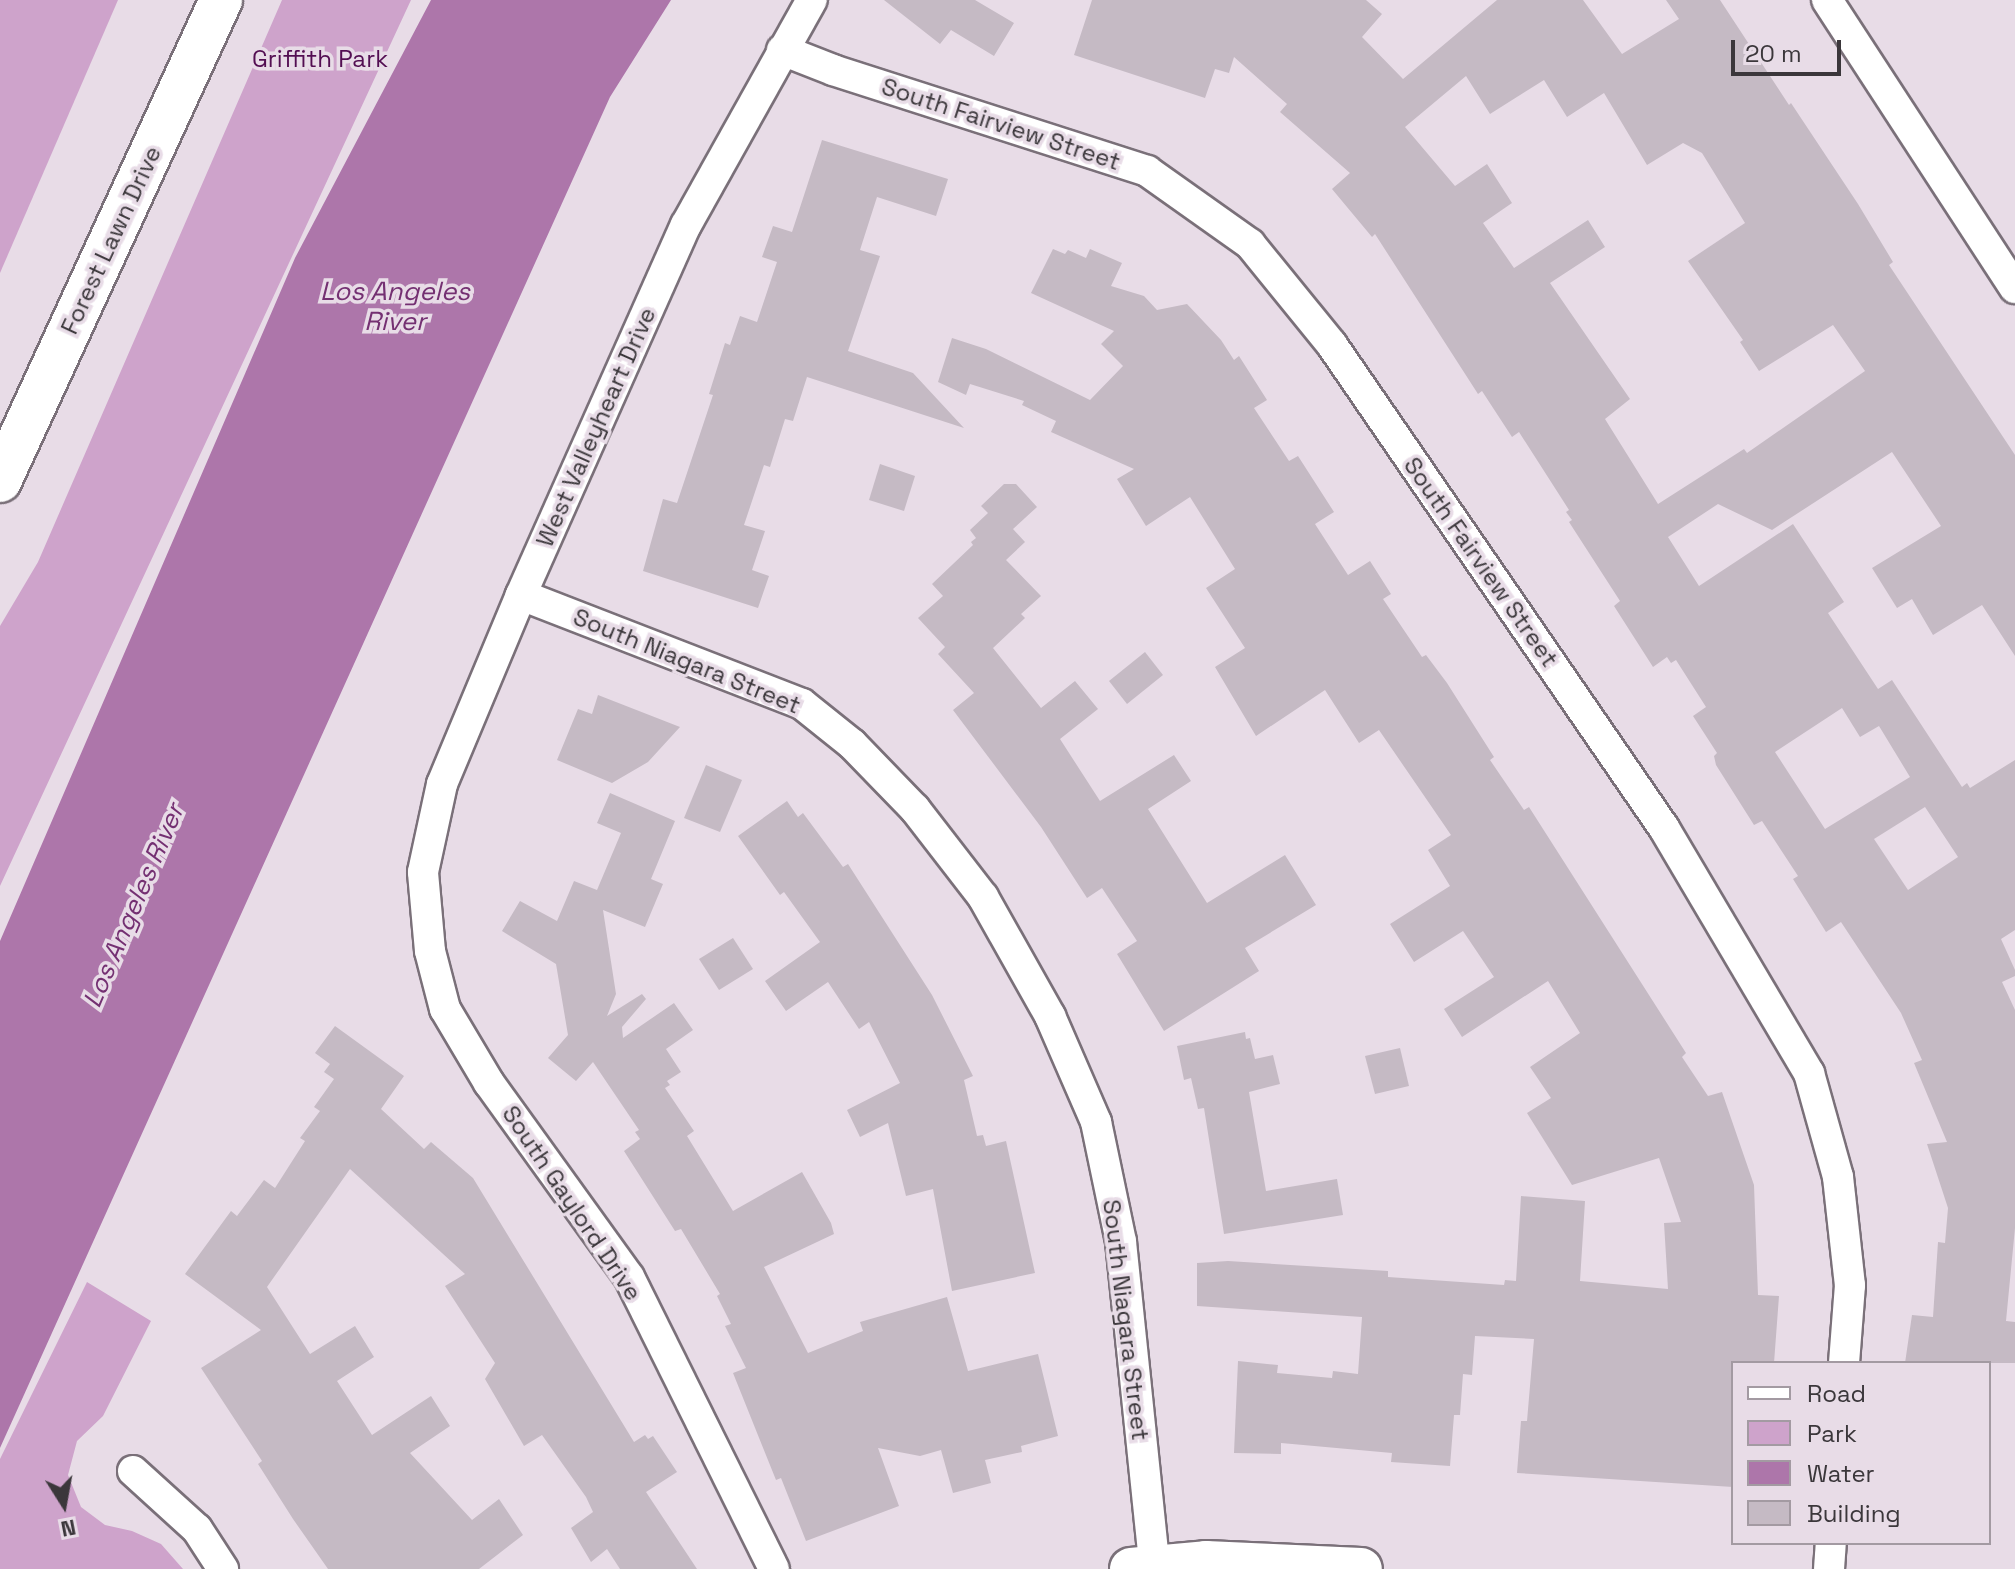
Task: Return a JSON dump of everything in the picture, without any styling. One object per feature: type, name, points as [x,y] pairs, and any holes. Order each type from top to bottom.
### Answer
[{"type":"street","name":"Forest Lawn Drive","points":[[0,481],[221,0]]},
{"type":"street","name":"West Valleyheart Drive","points":[[423,872],[442,784],[521,595],[686,225],[812,0]]},
{"type":"street","points":[[1827,0],[2015,288]]},
{"type":"street","name":"South Fairview Street","points":[[782,50],[1147,171],[1250,244],[1268,266],[1332,345],[1655,815],[1809,1073],[1838,1177],[1850,1285],[1844,1361]]},
{"type":"street","name":"South Niagara Street","points":[[521,595],[802,704],[852,744],[915,809],[983,897],[1050,1016],[1096,1122],[1121,1242],[1147,1568]]},
{"type":"street","name":"South Gaylord Drive","points":[[423,872],[430,951],[445,1009],[489,1083],[629,1277],[774,1569]]},
{"type":"street","points":[[133,1471],[197,1529],[223,1569]]},
{"type":"street","points":[[1829,1569],[1831,1545]]},
{"type":"street","points":[[1147,1568],[1206,1562],[1361,1569]]},
{"type":"green space","points":[[0,0],[118,0],[0,273]]},
{"type":"green space","name":"Griffith Park","points":[[282,0],[411,0],[0,886],[0,626],[38,562]]},
{"type":"green space","points":[[87,1282],[151,1321],[103,1416],[77,1441],[68,1475],[81,1507],[105,1525],[132,1531],[161,1544],[183,1569],[0,1569],[0,1459]]},
{"type":"water","name":"Los Angeles River","points":[[431,0],[671,0],[610,97],[0,1448],[0,941],[295,258]]},
{"type":"building","points":[[884,0],[975,0],[1014,23],[994,56],[951,30],[940,44]]},
{"type":"building","points":[[1092,0],[1366,0],[1382,14],[1362,37],[1403,79],[1497,0],[1583,0],[1622,54],[1679,19],[1666,0],[1720,0],[1858,204],[1893,262],[1889,265],[2015,455],[2015,656],[1982,605],[1933,635],[1912,599],[1897,608],[1872,568],[1941,526],[1892,452],[1772,530],[1718,504],[1668,537],[1699,586],[1793,524],[1844,602],[1828,613],[1878,689],[1892,680],[1962,787],[1967,783],[1970,788],[2015,760],[2015,930],[2001,939],[2015,970],[2015,976],[2002,982],[2015,1010],[2015,1228],[2006,1321],[2015,1322],[2015,1363],[1905,1361],[1912,1315],[1933,1317],[1938,1242],[1945,1243],[1948,1208],[1927,1144],[1947,1142],[1914,1063],[1922,1060],[1901,1013],[1841,922],[1826,932],[1793,879],[1798,876],[1762,821],[1754,825],[1716,765],[1714,756],[1717,753],[1693,716],[1706,707],[1676,660],[1671,663],[1667,657],[1653,667],[1614,606],[1620,601],[1569,522],[1572,520],[1566,512],[1569,510],[1519,432],[1512,437],[1482,391],[1478,394],[1375,234],[1372,237],[1332,189],[1350,173],[1280,112],[1287,104],[1234,57],[1229,73],[1215,69],[1205,98],[1074,55]],"holes":[[[1466,76],[1490,114],[1544,80],[1567,117],[1604,93],[1647,165],[1683,143],[1702,153],[1745,223],[1688,261],[1743,340],[1740,342],[1759,371],[1833,325],[1865,371],[1747,453],[1744,449],[1658,504],[1605,419],[1630,399],[1550,283],[1605,247],[1588,220],[1514,268],[1483,223],[1512,203],[1487,164],[1455,186],[1405,127]],[[1842,708],[1860,737],[1879,726],[1910,777],[1825,829],[1775,752]],[[1925,807],[1958,857],[1908,890],[1874,839]]]},
{"type":"building","points":[[822,140],[948,179],[936,216],[877,197],[860,250],[880,256],[848,351],[913,373],[964,428],[807,377],[793,421],[785,419],[770,467],[764,465],[744,525],[765,531],[752,570],[769,576],[758,608],[643,571],[663,499],[677,503],[713,395],[709,394],[725,343],[730,345],[740,316],[757,322],[777,262],[762,257],[773,226],[792,232]]},
{"type":"building","points":[[1053,249],[1065,254],[1068,250],[1086,258],[1090,249],[1122,263],[1111,286],[1144,296],[1157,310],[1187,304],[1221,340],[1234,360],[1239,356],[1267,400],[1254,408],[1289,461],[1298,456],[1334,512],[1315,524],[1348,575],[1370,561],[1391,594],[1383,599],[1422,657],[1426,655],[1447,683],[1494,757],[1490,760],[1524,810],[1529,807],[1686,1053],[1682,1057],[1708,1096],[1722,1092],[1754,1185],[1758,1295],[1779,1296],[1774,1361],[1731,1361],[1731,1487],[1517,1473],[1521,1421],[1527,1421],[1534,1339],[1475,1336],[1472,1375],[1463,1374],[1460,1415],[1454,1415],[1450,1466],[1391,1462],[1392,1453],[1281,1443],[1281,1454],[1234,1453],[1238,1361],[1278,1365],[1277,1373],[1332,1378],[1333,1371],[1358,1374],[1362,1317],[1197,1306],[1197,1263],[1228,1261],[1388,1271],[1388,1277],[1504,1285],[1505,1280],[1516,1281],[1521,1196],[1585,1201],[1580,1281],[1668,1289],[1664,1223],[1681,1222],[1659,1158],[1572,1185],[1527,1113],[1551,1098],[1530,1067],[1580,1033],[1548,981],[1462,1037],[1444,1009],[1494,977],[1463,931],[1414,962],[1390,924],[1450,886],[1428,850],[1451,835],[1379,730],[1359,743],[1325,690],[1256,736],[1215,667],[1245,648],[1206,588],[1235,569],[1190,497],[1146,526],[1117,479],[1134,469],[1051,432],[1056,421],[1022,405],[1024,401],[970,384],[966,395],[938,382],[952,338],[986,349],[1090,400],[1123,366],[1101,344],[1114,331],[1031,293]]},
{"type":"building","points":[[880,464],[915,476],[904,511],[869,500]]},
{"type":"building","points":[[1004,484],[1016,484],[1037,507],[1013,529],[1025,542],[1006,560],[1041,596],[1021,614],[1025,618],[993,648],[1041,708],[1075,681],[1098,709],[1060,739],[1100,801],[1174,755],[1191,781],[1148,809],[1207,903],[1285,855],[1316,905],[1245,948],[1259,971],[1164,1031],[1117,954],[1137,941],[1102,888],[1087,898],[1041,827],[953,710],[974,693],[938,654],[945,647],[918,618],[943,596],[932,584],[973,545],[971,542],[976,538],[970,530],[988,513],[981,506]]},
{"type":"building","points":[[1145,652],[1163,675],[1127,704],[1109,681]]},
{"type":"building","points":[[598,695],[680,727],[648,762],[612,783],[557,760],[578,709],[592,714]]},
{"type":"building","points":[[706,765],[742,780],[720,832],[684,818]]},
{"type":"building","points":[[610,793],[675,821],[651,879],[663,884],[645,927],[603,910],[616,994],[607,1016],[642,994],[646,999],[622,1027],[623,1038],[674,1003],[693,1030],[666,1049],[681,1072],[667,1081],[670,1085],[665,1088],[694,1131],[687,1136],[733,1211],[802,1172],[834,1234],[764,1267],[808,1353],[863,1331],[860,1322],[947,1297],[968,1371],[1038,1354],[1058,1436],[1021,1446],[1022,1452],[985,1460],[991,1483],[953,1493],[941,1450],[920,1456],[878,1448],[899,1506],[806,1541],[781,1478],[776,1480],[733,1373],[746,1368],[725,1326],[731,1324],[717,1296],[720,1294],[681,1229],[675,1231],[624,1151],[640,1139],[635,1132],[639,1130],[593,1062],[576,1081],[548,1058],[568,1035],[556,964],[502,931],[520,901],[557,921],[574,881],[597,890],[621,833],[597,823]]},
{"type":"building","points":[[787,801],[798,817],[803,813],[843,867],[848,864],[932,995],[973,1076],[964,1080],[977,1136],[983,1135],[986,1146],[1006,1141],[1035,1273],[952,1291],[933,1189],[906,1196],[888,1123],[860,1137],[847,1110],[900,1083],[869,1022],[859,1029],[828,982],[786,1011],[765,981],[820,942],[784,892],[780,895],[738,836]]},
{"type":"building","points":[[733,938],[753,969],[719,990],[699,959]]},
{"type":"building","points":[[335,1026],[404,1076],[381,1109],[424,1149],[431,1142],[473,1178],[634,1442],[645,1435],[648,1439],[653,1436],[677,1472],[646,1492],[697,1569],[620,1569],[607,1549],[591,1562],[571,1528],[593,1512],[586,1497],[542,1435],[524,1446],[485,1379],[495,1363],[445,1286],[465,1274],[350,1169],[267,1287],[310,1354],[355,1326],[374,1357],[337,1381],[372,1435],[431,1396],[450,1426],[410,1453],[472,1520],[499,1499],[523,1535],[479,1569],[328,1569],[293,1519],[258,1464],[262,1461],[201,1368],[261,1330],[185,1274],[231,1211],[237,1216],[264,1180],[275,1188],[305,1141],[300,1138],[320,1111],[314,1107],[334,1079],[324,1072],[330,1064],[315,1053]]},
{"type":"building","points":[[1245,1032],[1246,1039],[1250,1038],[1255,1059],[1273,1055],[1280,1084],[1249,1092],[1266,1191],[1337,1179],[1343,1215],[1224,1234],[1204,1108],[1198,1109],[1191,1078],[1184,1080],[1177,1046]]},
{"type":"building","points":[[1400,1048],[1409,1086],[1375,1094],[1365,1056]]}]
